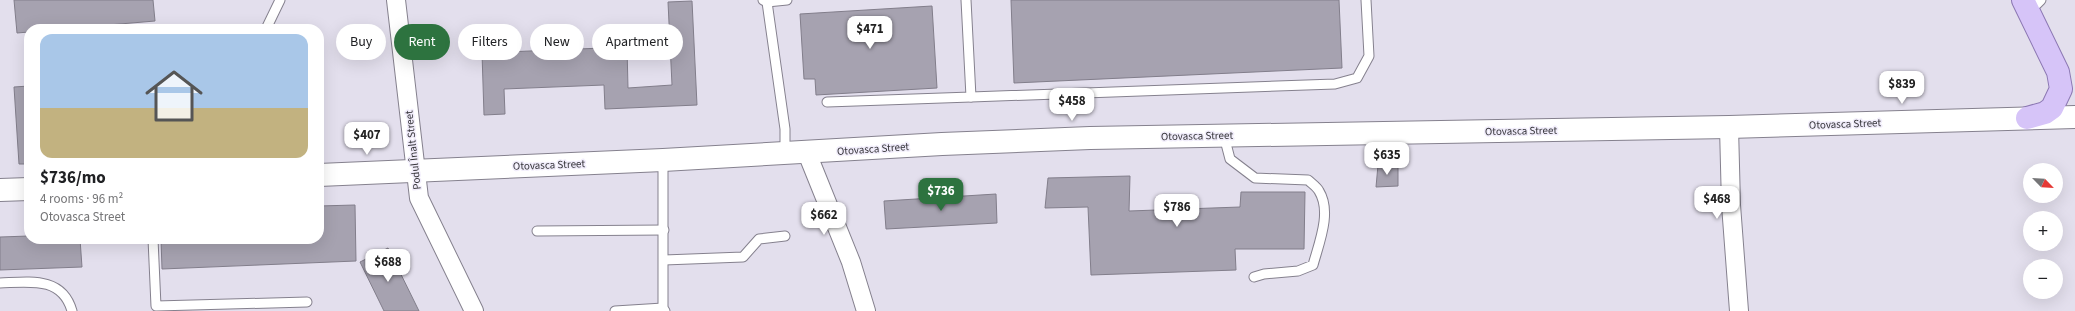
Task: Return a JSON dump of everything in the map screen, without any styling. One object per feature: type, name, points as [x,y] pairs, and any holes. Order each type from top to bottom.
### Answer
[{"type":"main road","points":[[2034,1],[2056,40],[2066,63],[2075,95]]},
{"type":"main road","points":[[2027,118],[2052,108],[2061,89],[2056,66],[2034,1]]},
{"type":"street","name":"Podul Înalt Street","points":[[396,0],[419,198],[474,311]]},
{"type":"street","name":"Otovasca Street","points":[[324,175],[807,153],[942,144],[1224,136],[1730,127],[2075,117]]},
{"type":"street","points":[[1730,127],[1731,205],[1739,311]]},
{"type":"street","points":[[807,153],[851,262],[866,311]]},
{"type":"street","points":[[0,190],[24,189]]},
{"type":"lane","points":[[268,24],[280,0]]},
{"type":"lane","points":[[785,154],[785,129],[765,1],[787,0]]},
{"type":"lane","points":[[966,0],[971,97]]},
{"type":"lane","points":[[827,102],[1335,84],[1357,78],[1369,56],[1366,0]]},
{"type":"lane","points":[[1224,136],[1230,159],[1255,178],[1308,180],[1319,190],[1324,210],[1323,229],[1313,264],[1298,271],[1264,274],[1254,277]]},
{"type":"lane","points":[[615,311],[664,310],[663,160]]},
{"type":"lane","points":[[537,231],[664,230]]},
{"type":"lane","points":[[664,260],[743,257],[758,239],[785,236]]},
{"type":"lane","points":[[153,244],[156,308],[307,302]]},
{"type":"lane","points":[[0,283],[41,282],[62,292],[72,311]]},
{"type":"building","points":[[14,0],[153,0],[155,21],[120,24],[24,24],[24,32],[17,33]]},
{"type":"building","points":[[1011,0],[1339,0],[1342,68],[1014,83]]},
{"type":"building","points":[[692,1],[697,105],[605,109],[604,85],[504,89],[505,114],[484,115],[482,60],[522,60],[522,51],[530,51],[530,60],[584,60],[584,49],[592,48],[592,60],[627,60],[628,88],[672,85],[671,60],[683,60],[683,24],[669,24],[668,2]]},
{"type":"building","points":[[932,6],[937,88],[816,95],[815,79],[804,79],[800,14]]},
{"type":"building","points":[[24,86],[24,164],[19,164],[14,87]]},
{"type":"building","points":[[1378,165],[1398,167],[1398,186],[1376,187]]},
{"type":"building","points":[[1130,176],[1129,211],[1240,207],[1241,192],[1305,192],[1304,249],[1235,249],[1236,270],[1091,275],[1088,207],[1045,208],[1048,178]]},
{"type":"building","points":[[996,194],[997,223],[886,229],[884,201]]},
{"type":"building","points":[[355,205],[356,261],[162,269],[161,244],[324,244],[324,206]]},
{"type":"building","points":[[24,236],[24,244],[80,244],[82,267],[0,270],[0,237]]},
{"type":"building","points":[[388,248],[419,311],[384,311],[360,262]]}]
